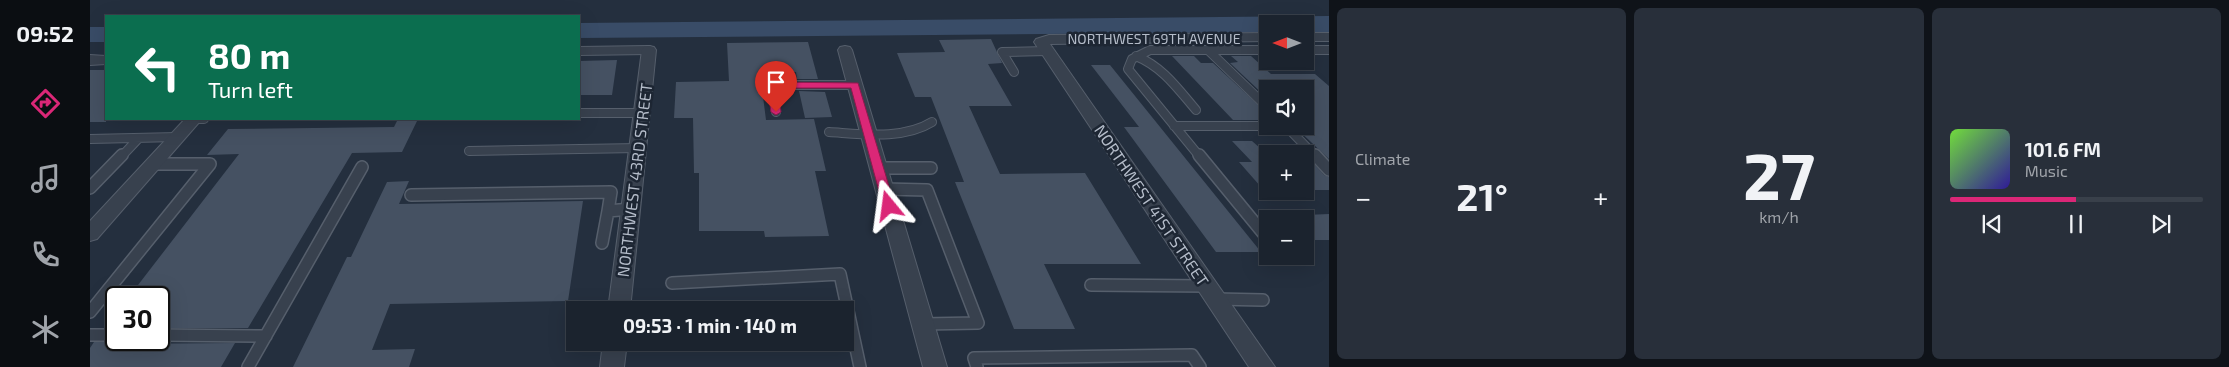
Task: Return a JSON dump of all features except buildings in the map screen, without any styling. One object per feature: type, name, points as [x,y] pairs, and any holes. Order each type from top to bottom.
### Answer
[{"type":"street","name":"NORTHWEST 69TH AVENUE","points":[[1044,47],[1049,39],[1259,37]]},
{"type":"street","name":"NORTHWEST 41ST STREET","points":[[1044,47],[1262,367]]},
{"type":"street","name":"NORTHWEST 43RD STREET","points":[[620,301],[650,50]]},
{"type":"street","points":[[845,50],[935,367]]},
{"type":"street","points":[[90,60],[105,60]]},
{"type":"street","points":[[90,234],[193,120]]},
{"type":"street","points":[[612,367],[614,351]]},
{"type":"lane","points":[[1317,37],[1329,48]]},
{"type":"lane","points":[[1014,72],[1002,52],[1044,47]]},
{"type":"lane","points":[[1314,49],[1329,48]]},
{"type":"lane","points":[[580,51],[650,50]]},
{"type":"lane","points":[[1259,50],[1150,50],[1132,59],[1128,69],[1259,228]]},
{"type":"lane","points":[[1208,50],[1259,99]]},
{"type":"lane","points":[[1136,56],[1145,58],[1170,77],[1196,110]]},
{"type":"lane","points":[[776,112],[772,85],[855,85]]},
{"type":"lane","points":[[580,113],[642,113]]},
{"type":"lane","points":[[829,132],[908,131],[925,128],[932,122]]},
{"type":"lane","points":[[1174,126],[1259,126]]},
{"type":"lane","points":[[1295,135],[1329,170]]},
{"type":"lane","points":[[90,139],[177,137]]},
{"type":"lane","points":[[90,188],[138,139]]},
{"type":"lane","points":[[469,151],[638,148]]},
{"type":"lane","points":[[90,312],[210,164],[153,164]]},
{"type":"lane","points":[[248,367],[362,167]]},
{"type":"lane","points":[[878,168],[931,168]]},
{"type":"lane","points":[[884,189],[927,190],[978,323],[923,324]]},
{"type":"lane","points":[[411,195],[611,192],[602,242]]},
{"type":"lane","points":[[608,211],[631,209]]},
{"type":"lane","points":[[672,283],[840,274],[860,367]]},
{"type":"lane","points":[[1091,285],[1212,292],[1262,300]]},
{"type":"lane","points":[[90,335],[105,335]]},
{"type":"lane","points":[[170,336],[266,336]]},
{"type":"lane","points":[[977,367],[974,358],[1192,355],[1200,367]]},
{"type":"water","points":[[1314,16],[1329,16],[1329,32],[1314,32]]},
{"type":"water","points":[[1259,17],[1259,32],[580,38],[580,23]]},
{"type":"water","points":[[90,27],[105,27],[105,42],[90,42]]},
{"type":"route","points":[[776,112],[772,85],[855,85],[889,206]]}]
